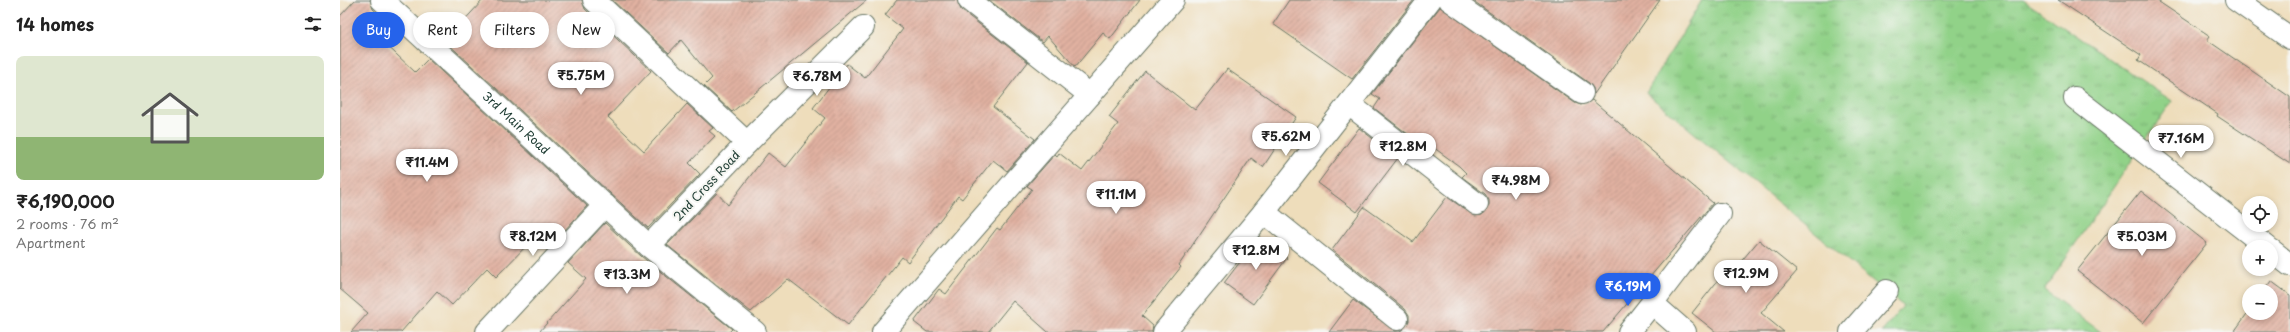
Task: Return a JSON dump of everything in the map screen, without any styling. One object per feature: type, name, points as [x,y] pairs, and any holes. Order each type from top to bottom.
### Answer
[{"type":"street","name":"3rd Main Road","points":[[382,0],[649,246]]},
{"type":"street","name":"2nd Cross Road","points":[[594,0],[747,143],[649,246]]},
{"type":"street","points":[[969,0],[1090,95]]},
{"type":"street","points":[[883,332],[1173,0]]},
{"type":"street","points":[[1164,332],[1264,212],[1430,0]]},
{"type":"street","points":[[1450,0],[1582,93]]},
{"type":"street","points":[[2236,0],[2290,38]]},
{"type":"street","points":[[747,143],[863,27]]},
{"type":"street","points":[[2075,98],[2258,240]]},
{"type":"street","points":[[1349,104],[1477,204]]},
{"type":"street","points":[[487,332],[605,205]]},
{"type":"street","points":[[1264,212],[1397,319]]},
{"type":"street","points":[[1629,332],[1720,214]]},
{"type":"street","points":[[649,246],[755,332]]},
{"type":"street","points":[[2278,256],[2290,265]]},
{"type":"street","points":[[1851,332],[1887,291]]},
{"type":"street","points":[[1652,303],[1685,332]]},
{"type":"green space","points":[[1702,0],[2023,0],[2172,101],[2044,290],[2101,332],[1882,332],[1903,306],[1646,93]]},
{"type":"building","points":[[355,0],[370,0],[373,9],[376,12],[352,12],[352,48],[390,48],[415,72],[428,59],[587,206],[550,246],[540,237],[535,243],[532,240],[496,277],[487,268],[452,305],[437,291],[401,332],[351,332],[368,313],[340,289],[340,16]]},
{"type":"building","points":[[483,0],[582,0],[585,9],[588,12],[557,12],[557,48],[615,48],[615,37],[651,71],[608,117],[644,151],[687,104],[713,128],[709,131],[715,136],[689,163],[700,174],[648,228],[453,48],[472,48],[472,12]]},
{"type":"building","points":[[612,0],[867,0],[732,112],[704,86],[712,78],[681,40],[669,53]]},
{"type":"building","points":[[897,0],[957,0],[961,10],[1028,62],[993,107],[1035,139],[1007,171],[993,160],[962,199],[958,196],[908,262],[902,257],[848,325],[788,279],[751,312],[667,245],[717,193],[728,205],[768,153],[786,167],[825,118],[813,108],[847,64],[865,78],[903,29],[885,15]]},
{"type":"building","points":[[989,0],[1140,0],[1110,39],[1103,33],[1075,67],[1048,36],[1043,42]]},
{"type":"building","points":[[1289,0],[1414,0],[1352,79],[1273,24]]},
{"type":"building","points":[[1472,0],[1660,0],[1594,94],[1593,88],[1589,83]]},
{"type":"building","points":[[2058,0],[2156,0],[2210,36],[2207,40],[2290,97],[2290,164],[2217,116],[2218,114],[2138,60],[2141,55]]},
{"type":"building","points":[[1440,7],[1575,103],[1581,105],[1592,100],[1713,203],[1603,332],[1329,332],[1353,300],[1395,331],[1402,330],[1409,321],[1409,315],[1405,309],[1332,250],[1364,207],[1413,242],[1447,197],[1475,216],[1482,215],[1489,206],[1489,200],[1485,194],[1462,177],[1466,173],[1459,166],[1415,134],[1413,138],[1374,108],[1380,99],[1372,94]]},
{"type":"building","points":[[1227,69],[1296,117],[1263,167],[1251,158],[1179,265],[1181,267],[1142,316],[1153,326],[1152,332],[1048,332],[1013,301],[988,332],[927,332],[914,322],[939,289],[946,294],[997,228],[1000,230],[1032,189],[1027,186],[1055,154],[1057,156],[1059,153],[1082,171],[1118,124],[1109,117],[1145,71],[1195,110]]},
{"type":"building","points":[[1359,128],[1398,158],[1357,212],[1318,183]]},
{"type":"building","points":[[2141,191],[2207,243],[2143,323],[2077,271]]},
{"type":"building","points":[[605,223],[641,256],[732,329],[729,332],[539,332],[586,279],[568,263]]},
{"type":"building","points":[[1259,237],[1287,258],[1253,304],[1224,283]]},
{"type":"building","points":[[1759,240],[1797,271],[1761,313],[1784,332],[1716,332],[1692,313],[1719,279],[1723,283]]},
{"type":"building","points":[[2278,286],[2290,295],[2290,332],[2234,332],[2243,320],[2278,320]]}]
